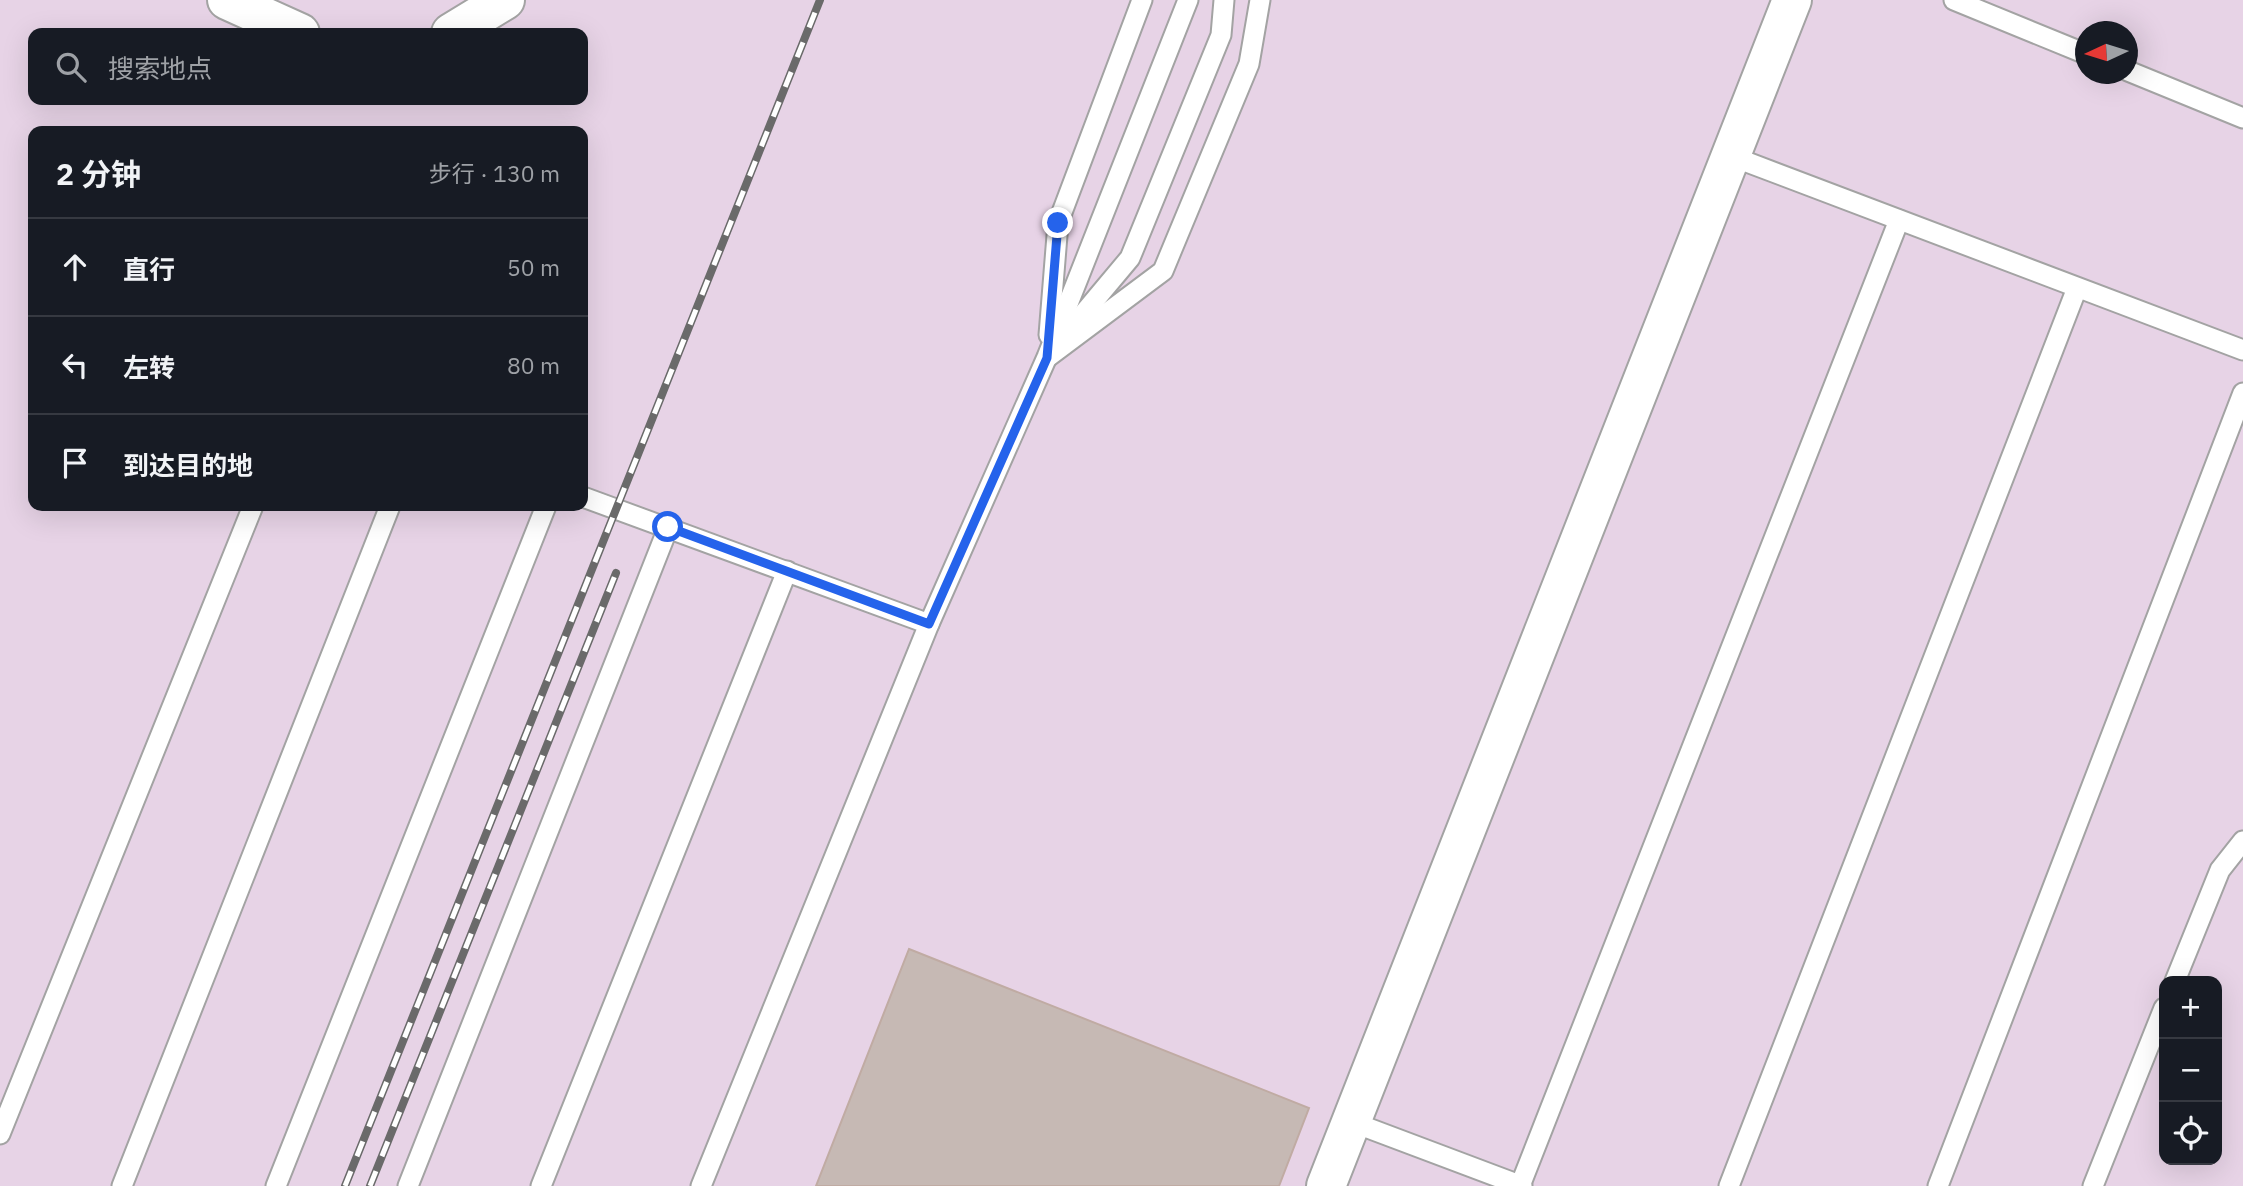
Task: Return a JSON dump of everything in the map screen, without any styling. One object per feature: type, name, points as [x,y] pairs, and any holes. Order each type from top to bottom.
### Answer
[{"type":"street","points":[[227,0],[289,28]]},
{"type":"street","points":[[459,28],[505,0]]},
{"type":"street","points":[[1326,1186],[1792,0]]},
{"type":"lane","points":[[1047,358],[1058,223],[1142,0]]},
{"type":"lane","points":[[701,1186],[929,624],[1047,358],[1188,0]]},
{"type":"lane","points":[[1047,358],[1130,258],[1221,35],[1224,0]]},
{"type":"lane","points":[[1047,358],[1163,271],[1249,64],[1260,0]]},
{"type":"lane","points":[[1954,0],[2075,50]]},
{"type":"lane","points":[[2138,75],[2243,118]]},
{"type":"lane","points":[[1731,156],[2243,350]]},
{"type":"lane","points":[[1352,1122],[1520,1186],[1899,220]]},
{"type":"lane","points":[[1729,1186],[2077,288]]},
{"type":"lane","points":[[1938,1186],[2243,393]]},
{"type":"lane","points":[[588,499],[929,624]]},
{"type":"lane","points":[[0,1134],[251,511]]},
{"type":"lane","points":[[122,1186],[388,511]]},
{"type":"lane","points":[[276,1186],[544,511]]},
{"type":"lane","points":[[408,1186],[668,527]]},
{"type":"lane","points":[[541,1186],[786,571]]},
{"type":"lane","points":[[2177,976],[2220,870],[2243,841]]},
{"type":"lane","points":[[2093,1186],[2159,1020]]},
{"type":"shaded area","points":[[0,0],[2243,0],[2243,1186],[0,1186]]},
{"type":"building","points":[[909,949],[1309,1108],[1279,1186],[816,1186]]},
{"type":"railway","points":[[345,1186],[820,0]]},
{"type":"railway","points":[[370,1186],[616,573]]},
{"type":"route","points":[[668,527],[929,624],[1047,358],[1058,223]]}]
